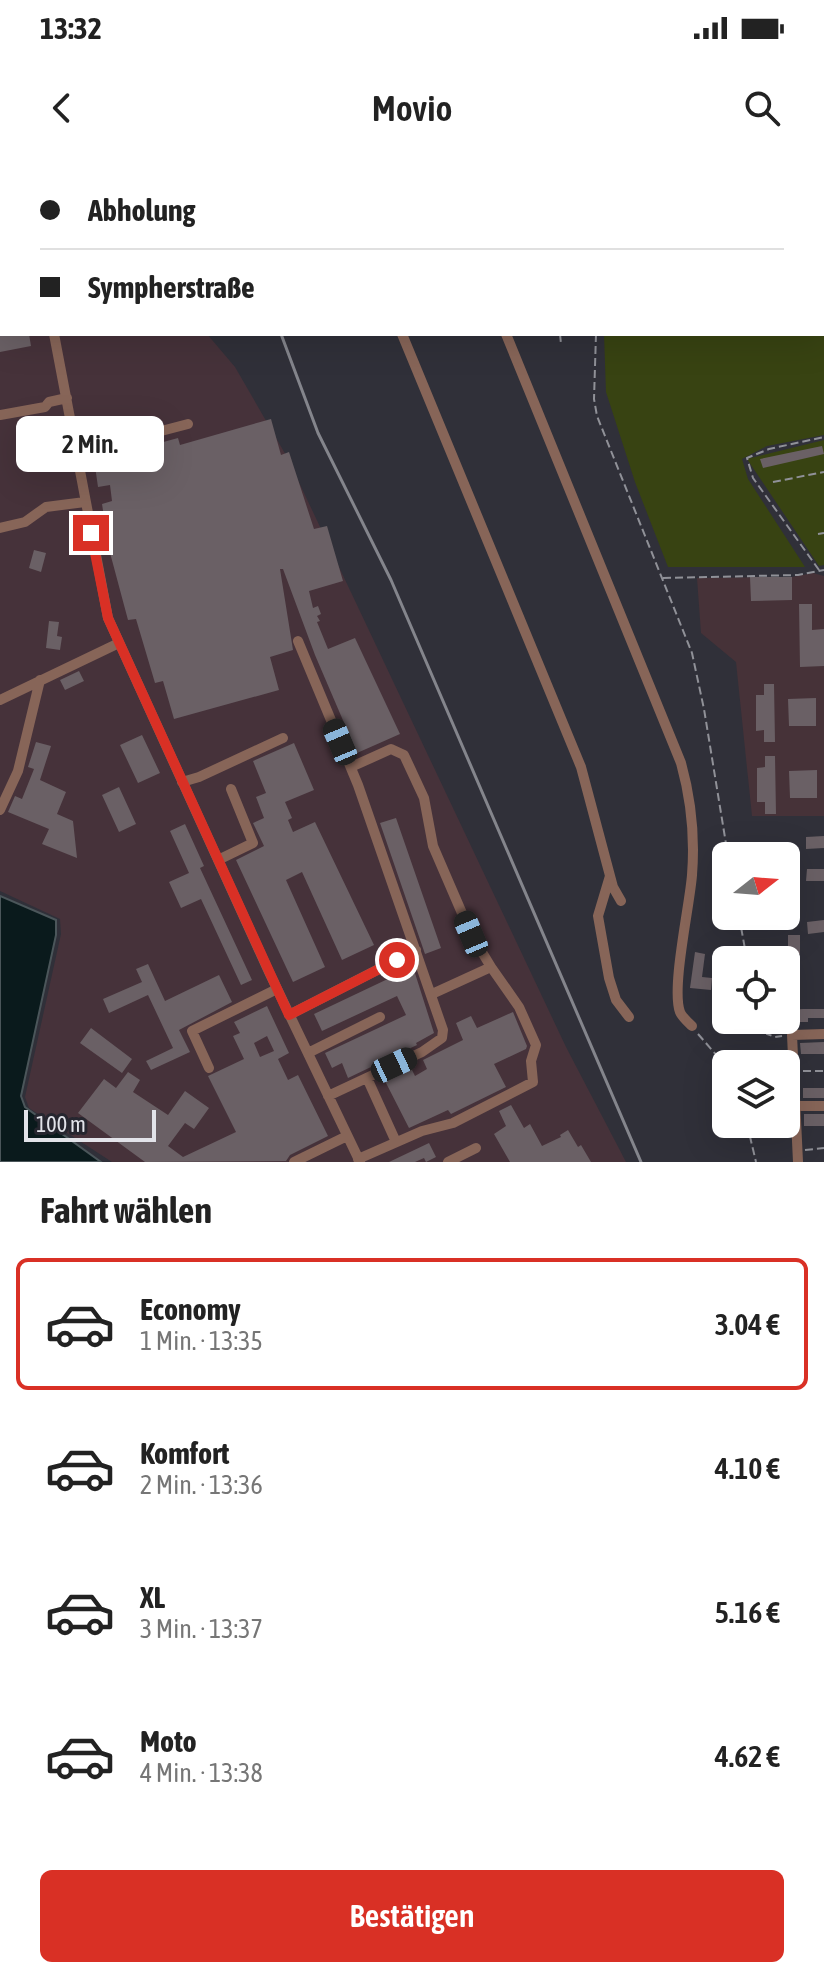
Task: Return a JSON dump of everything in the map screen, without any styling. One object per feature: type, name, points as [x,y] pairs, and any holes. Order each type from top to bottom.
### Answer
[{"type":"street","points":[[54,336],[108,618],[359,1161],[422,1131],[453,1123],[533,1082],[531,1061],[536,1045],[519,1007],[471,934],[433,846],[424,798],[404,755],[391,749],[351,767]]},
{"type":"street","points":[[403,336],[584,776],[610,876],[621,901]]},
{"type":"street","points":[[507,336],[681,763],[690,796],[692,875],[677,993],[680,1013],[692,1026]]},
{"type":"street","points":[[0,415],[45,407],[49,402],[67,398]]},
{"type":"street","points":[[77,453],[188,424]]},
{"type":"street","points":[[0,528],[25,522],[46,507],[85,502]]},
{"type":"street","points":[[298,641],[351,767],[443,1030],[442,1038],[422,1052],[328,1096]]},
{"type":"street","points":[[0,700],[119,643]]},
{"type":"street","points":[[0,810],[18,771],[40,680]]},
{"type":"street","points":[[182,782],[283,738]]},
{"type":"street","points":[[218,860],[253,843],[231,789]]},
{"type":"street","points":[[610,876],[598,916],[609,978],[616,1000],[629,1017]]},
{"type":"street","points":[[289,1015],[416,950]]},
{"type":"street","points":[[432,994],[491,967]]},
{"type":"street","points":[[209,1068],[192,1031],[277,989]]},
{"type":"street","points":[[308,1053],[380,1017]]},
{"type":"street","points":[[793,1050],[792,1035],[824,1034]]},
{"type":"street","points":[[367,1078],[396,1142]]},
{"type":"street","points":[[800,1106],[824,1106]]},
{"type":"street","points":[[294,1162],[347,1136]]},
{"type":"street","points":[[448,1162],[476,1148]]},
{"type":"path","points":[[560,336],[561,344]]},
{"type":"path","points":[[596,336],[594,399],[597,416],[692,653],[726,842]]},
{"type":"path","points":[[819,570],[753,478],[747,458],[769,449],[824,437]]},
{"type":"path","points":[[773,482],[824,472]]},
{"type":"path","points":[[818,534],[824,533]]},
{"type":"path","points":[[662,579],[798,575],[824,570]]},
{"type":"path","points":[[692,1026],[712,1050]]},
{"type":"path","points":[[767,1034],[775,1037],[792,1035]]},
{"type":"path","points":[[800,1071],[824,1071]]},
{"type":"path","points":[[750,1138],[756,1162]]},
{"type":"path","points":[[797,1156],[824,1148]]},
{"type":"shaded area","points":[[0,336],[209,336],[235,367],[287,457],[566,1047],[626,1162],[112,1162],[29,1108],[25,1097],[61,934],[60,919],[0,891]]},
{"type":"shaded area","points":[[813,573],[824,576],[824,816],[752,816],[736,662],[701,633],[697,578],[792,577]]},
{"type":"shaded area","points":[[0,896],[56,920],[56,935],[21,1096],[25,1107],[101,1162],[0,1162]]},
{"type":"green space","points":[[604,336],[824,336],[824,435],[767,446],[742,459],[748,479],[805,567],[668,567],[635,482],[606,392]]},
{"type":"green space","points":[[824,440],[824,565],[819,566],[747,459]]},
{"type":"building","points":[[0,336],[29,336],[31,346],[0,352]]},
{"type":"building","points":[[271,419],[281,455],[289,452],[314,529],[327,526],[343,581],[309,591],[313,608],[318,606],[321,614],[317,616],[320,621],[317,622],[328,649],[355,638],[400,734],[357,753],[315,655],[283,569],[280,569],[293,650],[270,657],[279,690],[174,719],[163,681],[155,683],[136,619],[128,620],[109,549],[102,504],[112,501],[110,485],[98,487],[94,459],[105,457],[106,465],[158,451],[156,444],[178,438],[180,445]]},
{"type":"building","points":[[822,446],[824,454],[763,468],[760,459]]},
{"type":"building","points":[[34,550],[46,553],[41,572],[29,568]]},
{"type":"building","points":[[750,577],[792,577],[792,600],[751,601]]},
{"type":"building","points":[[799,604],[812,604],[812,630],[824,629],[824,666],[800,667]]},
{"type":"building","points":[[49,621],[59,622],[57,636],[62,637],[60,650],[46,648]]},
{"type":"building","points":[[79,671],[84,681],[65,690],[60,680]]},
{"type":"building","points":[[764,684],[774,684],[775,742],[764,742],[764,730],[756,731],[756,695],[764,695]]},
{"type":"building","points":[[816,698],[816,726],[789,726],[788,699]]},
{"type":"building","points":[[142,735],[160,773],[138,783],[120,745]]},
{"type":"building","points":[[36,742],[51,746],[40,780],[66,792],[57,814],[73,821],[77,858],[42,844],[49,829],[8,812],[15,796],[22,799],[34,769],[28,767]]},
{"type":"building","points":[[294,743],[314,790],[285,802],[292,818],[288,820],[293,832],[315,822],[374,945],[342,960],[302,872],[286,880],[325,967],[293,982],[236,860],[264,846],[253,823],[264,818],[256,797],[266,793],[253,761]]},
{"type":"building","points":[[765,756],[775,756],[776,814],[765,814],[765,802],[757,802],[757,768],[765,767]]},
{"type":"building","points":[[817,770],[817,798],[790,798],[789,771]]},
{"type":"building","points":[[119,787],[136,824],[119,832],[102,795]]},
{"type":"building","points":[[396,818],[441,948],[425,954],[380,823]]},
{"type":"building","points":[[185,824],[204,866],[200,868],[252,980],[241,985],[201,899],[181,908],[169,882],[189,873],[170,831]]},
{"type":"building","points":[[824,836],[824,848],[806,849],[806,837]]},
{"type":"building","points":[[807,869],[824,869],[824,881],[806,881]]},
{"type":"building","points":[[824,920],[824,932],[808,934],[807,922]]},
{"type":"building","points":[[788,935],[800,935],[800,946],[788,946]]},
{"type":"building","points":[[695,952],[705,954],[702,977],[712,978],[711,990],[690,988]]},
{"type":"building","points":[[148,964],[165,1001],[219,975],[232,1002],[179,1030],[190,1052],[151,1070],[146,1061],[173,1048],[148,995],[109,1013],[103,999],[142,982],[136,969]]},
{"type":"building","points":[[413,967],[434,1033],[417,1045],[348,1078],[342,1063],[332,1068],[325,1053],[406,1015],[397,996],[322,1031],[314,1014]]},
{"type":"building","points":[[267,1006],[289,1053],[278,1059],[288,1080],[298,1075],[328,1136],[290,1155],[286,1161],[145,1162],[78,1113],[104,1079],[116,1088],[128,1072],[140,1080],[133,1092],[168,1115],[185,1091],[209,1108],[194,1129],[185,1123],[168,1146],[183,1157],[236,1132],[208,1076],[244,1059],[233,1036],[240,1033],[234,1022]],"holes":[[[267,1036],[274,1051],[260,1057],[254,1043]]]},
{"type":"building","points":[[824,1009],[824,1018],[808,1018],[808,1022],[800,1022],[800,1010]]},
{"type":"building","points":[[513,1012],[527,1046],[494,1064],[506,1087],[451,1114],[448,1110],[409,1128],[385,1081],[411,1068],[415,1076],[427,1069],[423,1060],[463,1040],[456,1023],[471,1016],[477,1028]]},
{"type":"building","points":[[91,1028],[132,1059],[122,1073],[80,1043]]},
{"type":"building","points":[[824,1042],[824,1054],[801,1054],[800,1043]]},
{"type":"building","points":[[803,1088],[824,1088],[824,1098],[803,1098]]},
{"type":"building","points":[[511,1105],[524,1128],[530,1124],[542,1146],[568,1130],[591,1162],[510,1162],[494,1134],[506,1126],[499,1111]]},
{"type":"building","points":[[804,1114],[824,1114],[824,1126],[804,1126]]},
{"type":"building","points":[[429,1143],[436,1157],[426,1162],[424,1158],[415,1162],[389,1162]]},
{"type":"railway","points":[[282,336],[318,433],[391,580],[641,1162]]},
{"type":"route","points":[[91,533],[108,618],[289,1015],[397,960]]}]
